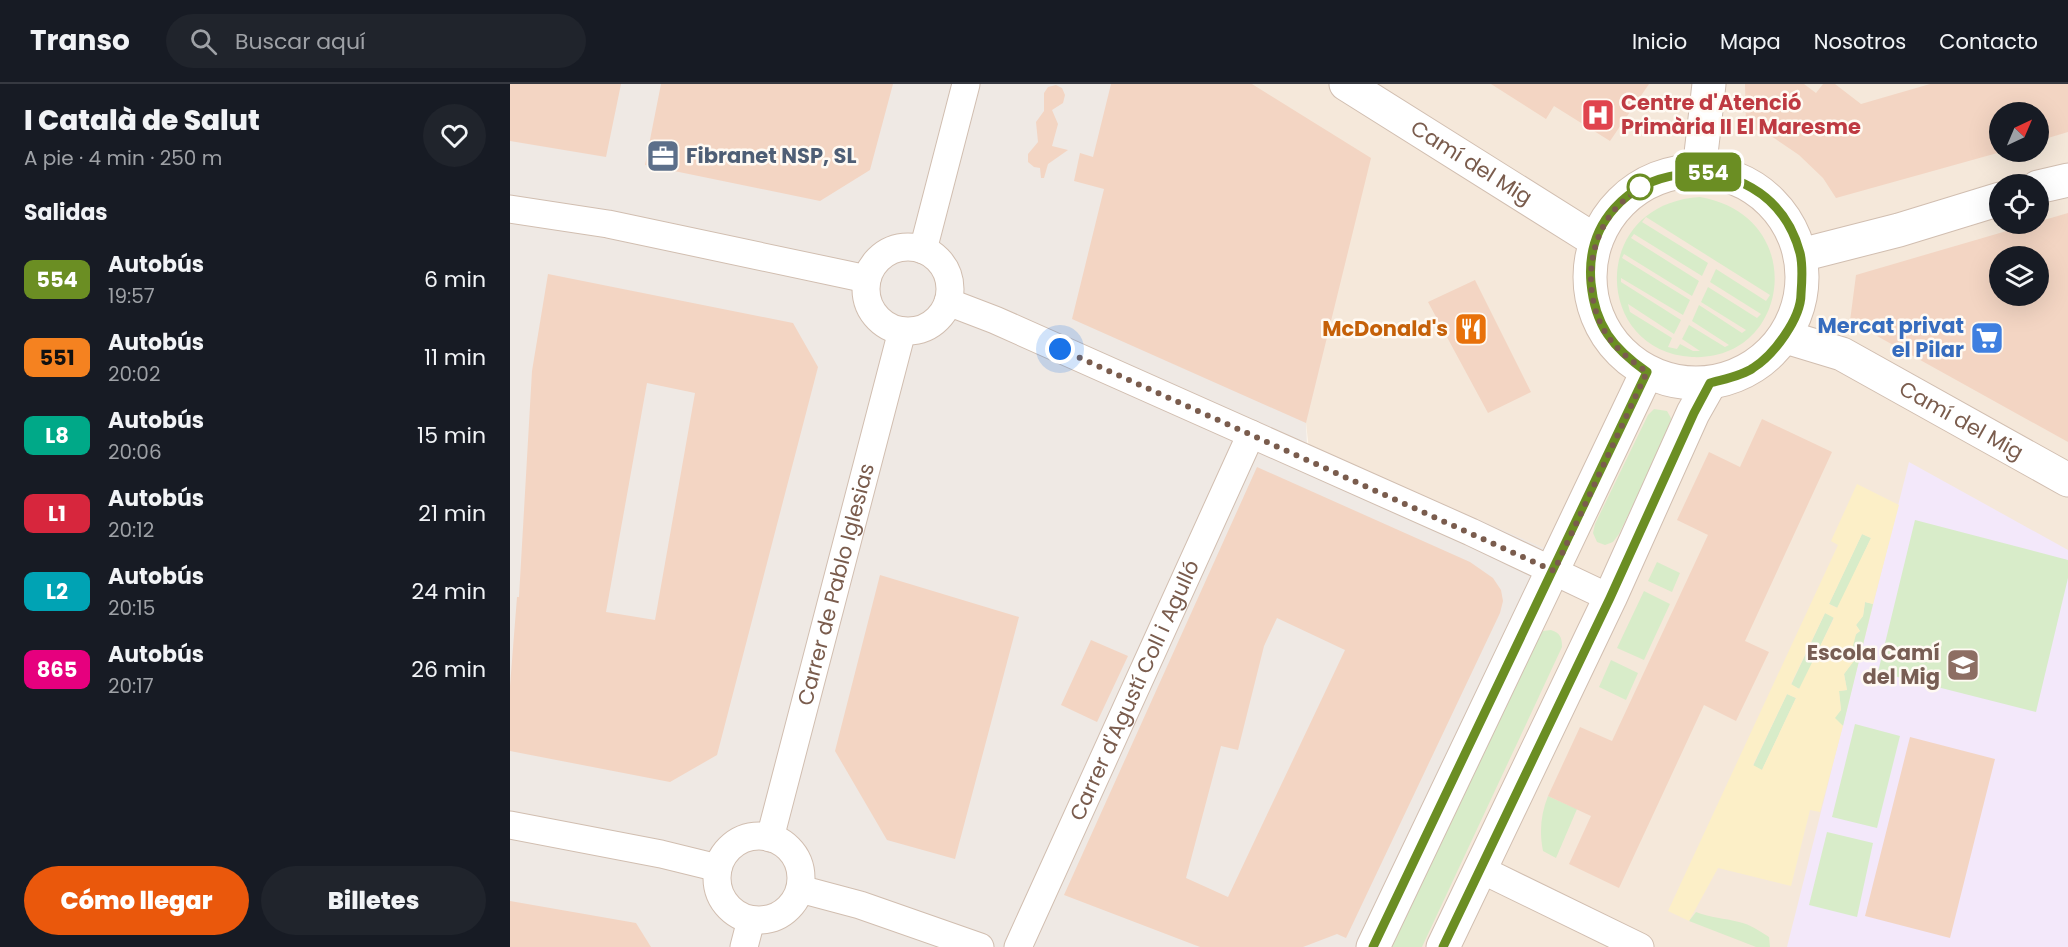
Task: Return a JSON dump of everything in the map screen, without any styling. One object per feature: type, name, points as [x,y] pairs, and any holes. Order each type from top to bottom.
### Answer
[{"type":"street","points":[[923,250],[966,84]]},
{"type":"street","points":[[1699,171],[1709,84]]},
{"type":"street","name":"Camí del Mig","points":[[1359,87],[1596,241]]},
{"type":"street","points":[[1699,171],[1727,176],[1753,187],[1768,199],[1791,228],[1801,255],[1801,297],[1786,337],[1753,368],[1710,383],[1678,382],[1647,372],[1622,354],[1604,330],[1593,302],[1590,271],[1596,241],[1613,210],[1640,187],[1668,175],[1699,171]]},
{"type":"street","points":[[2049,184],[2068,180]]},
{"type":"street","points":[[1801,255],[1899,230],[1989,202]]},
{"type":"street","points":[[510,209],[608,224],[867,279]]},
{"type":"street","points":[[909,247],[923,250],[932,254],[946,270],[950,280],[948,302],[944,312],[926,328],[902,331],[886,324],[873,312],[867,296],[867,279],[873,266],[889,252],[909,247]]},
{"type":"street","points":[[948,302],[995,320],[1251,434],[1610,598]]},
{"type":"street","name":"Carrer de Pablo Iglesias","points":[[770,838],[902,331]]},
{"type":"street","name":"Camí del Mig","points":[[1786,337],[1842,354],[2068,480]]},
{"type":"street","points":[[1373,947],[1559,574],[1647,372]]},
{"type":"street","points":[[1443,947],[1610,598],[1689,423],[1710,383]]},
{"type":"street","name":"Carrer d'Agustí Coll i Agulló","points":[[1018,947],[1251,434]]},
{"type":"street","points":[[510,825],[661,854],[718,868]]},
{"type":"street","points":[[757,836],[770,838],[792,852],[801,876],[800,889],[791,906],[776,917],[751,920],[735,913],[724,901],[717,885],[718,868],[724,856],[733,846],[757,836]]},
{"type":"street","points":[[1480,869],[1640,947]]},
{"type":"street","points":[[800,889],[860,905],[980,947]]},
{"type":"street","points":[[744,947],[751,920]]},
{"type":"shaded area","points":[[510,84],[1252,84],[1332,315],[1306,423],[1307,445],[1553,552],[1365,947],[510,947]]},
{"type":"shaded area","points":[[1252,84],[2068,84],[2068,947],[1365,947],[1306,423]]},
{"type":"shaded area","name":"Escola Camí del Mig","points":[[1909,462],[2068,550],[2068,947],[1787,947]]},
{"type":"green space","points":[[1700,197],[1735,210],[1759,231],[1772,257],[1774,286],[1767,314],[1750,337],[1725,352],[1692,357],[1659,349],[1636,331],[1621,306],[1617,278],[1622,249],[1638,224],[1644,220],[1642,222],[1708,263],[1702,276],[1634,234],[1631,238],[1699,281],[1692,296],[1624,254],[1622,258],[1690,300],[1683,315],[1621,278],[1621,282],[1681,320],[1674,334],[1628,304],[1630,312],[1672,338],[1668,347],[1677,349],[1680,344],[1693,351],[1700,351],[1682,339],[1689,325],[1725,347],[1729,345],[1692,321],[1699,305],[1742,333],[1746,330],[1701,302],[1708,287],[1757,318],[1761,314],[1710,282],[1716,269],[1766,301],[1770,295],[1647,218],[1663,206]]},
{"type":"green space","points":[[1654,409],[1667,411],[1671,418],[1671,427],[1619,534],[1613,542],[1605,545],[1597,542],[1593,533],[1595,524],[1648,415]]},
{"type":"green space","points":[[1915,520],[2068,560],[2068,578],[2036,712],[1878,672]]},
{"type":"green space","points":[[1862,534],[1871,538],[1838,608],[1829,604]]},
{"type":"green space","points":[[1657,562],[1680,573],[1672,592],[1648,581]]},
{"type":"green space","points":[[1644,591],[1670,604],[1644,660],[1617,648]]},
{"type":"green space","points":[[1865,602],[1873,604],[1843,726],[1834,718],[1841,710],[1839,691],[1847,690],[1844,674],[1856,657],[1852,643],[1860,631],[1856,625],[1863,616]]},
{"type":"green space","points":[[1825,613],[1834,617],[1800,689],[1791,685]]},
{"type":"green space","points":[[1551,630],[1560,636],[1562,647],[1422,947],[1390,947],[1538,637],[1543,631]]},
{"type":"green space","points":[[1611,660],[1638,673],[1626,700],[1599,687]]},
{"type":"green space","points":[[1787,694],[1796,698],[1762,770],[1753,766]]},
{"type":"green space","points":[[1855,724],[1900,736],[1877,828],[1832,817]]},
{"type":"green space","points":[[1548,796],[1577,809],[1556,858],[1543,851],[1542,844],[1541,823]]},
{"type":"green space","points":[[1827,832],[1873,843],[1857,917],[1809,905]]},
{"type":"green space","points":[[1696,912],[1751,926],[1769,937],[1770,947],[1756,947],[1689,921]]},
{"type":"sand","points":[[1857,484],[1899,505],[1873,604],[1865,602],[1863,616],[1856,625],[1860,631],[1856,634],[1852,650],[1857,657],[1844,674],[1847,690],[1839,691],[1841,710],[1835,718],[1843,726],[1820,812],[1810,810],[1791,886],[1718,868],[1689,921],[1668,911],[1838,545],[1831,541]],"holes":[[[1862,534],[1871,538],[1837,608],[1829,604]],[[1825,613],[1834,618],[1799,689],[1791,684]],[[1787,694],[1796,698],[1762,770],[1753,765]]]},
{"type":"building","points":[[510,84],[621,84],[606,157],[510,141]]},
{"type":"building","points":[[661,84],[893,84],[870,170],[820,201],[645,165]]},
{"type":"building","points":[[1111,84],[1252,84],[1371,158],[1306,423],[1072,319],[1104,189],[1074,181],[1080,153],[1093,157]]},
{"type":"building","name":"Centre d'Atenció Primària II El Maresme","points":[[1491,84],[1649,84],[1610,141],[1554,106],[1546,119]]},
{"type":"building","points":[[1745,84],[1804,84],[1816,93],[1823,84],[1835,84],[1861,104],[1930,84],[2068,84],[2068,132],[2049,138],[2049,102],[1989,102],[1989,155],[1836,198],[1823,178],[1799,155],[1771,136],[1746,126]]},
{"type":"building","points":[[1056,85],[1062,88],[1065,95],[1063,103],[1052,110],[1058,124],[1052,146],[1068,150],[1048,164],[1044,178],[1041,178],[1040,168],[1028,162],[1028,154],[1038,142],[1036,122],[1044,111],[1044,93],[1048,87]]},
{"type":"building","points":[[2068,213],[2068,442],[1850,321],[1856,275],[1996,234],[2049,234],[2049,219]]},
{"type":"building","points":[[548,274],[793,323],[818,367],[717,755],[670,782],[510,751],[510,686],[517,597],[519,597],[532,371]],"holes":[[[647,383],[695,393],[655,620],[606,612]]]},
{"type":"building","name":"McDonald's","points":[[1475,280],[1531,392],[1488,413],[1428,302]]},
{"type":"building","points":[[1762,419],[1832,452],[1745,641],[1769,652],[1736,721],[1704,705],[1619,888],[1569,864],[1591,816],[1548,796],[1580,727],[1612,741],[1708,535],[1677,520],[1709,452],[1740,467]]},
{"type":"building","points":[[1257,467],[1470,562],[1493,578],[1501,590],[1503,601],[1500,613],[1346,938],[1337,934],[1303,947],[1200,947],[1064,895]],"holes":[[[1277,618],[1345,650],[1228,897],[1186,878],[1221,746],[1238,750],[1264,646]]]},
{"type":"building","points":[[880,575],[1019,617],[955,859],[887,840],[835,751]]},
{"type":"building","points":[[1091,640],[1128,656],[1097,722],[1061,705]]},
{"type":"building","points":[[1910,737],[1995,759],[1950,938],[1865,916]]},
{"type":"building","points":[[510,901],[636,923],[651,947],[510,947]]},
{"type":"bus line","name":"554","points":[[1373,947],[1647,372],[1622,354],[1604,330],[1593,302],[1590,271],[1596,241],[1613,210],[1640,187],[1668,175],[1699,171],[1727,176],[1753,187],[1775,205],[1791,228],[1801,255],[1801,297],[1786,337],[1753,368],[1710,383],[1443,947]]},
{"type":"place","name":"Centre d'Atenció Primària II El Maresme","points":[[1598,115]]},
{"type":"place","name":"Fibranet NSP, SL","points":[[663,156]]},
{"type":"place","name":"McDonald's","points":[[1471,329]]},
{"type":"place","name":"Mercat privat el Pilar","points":[[1987,338]]},
{"type":"place","name":"Escola Camí del Mig","points":[[1963,665]]},
{"type":"route","points":[[1060,349],[1350,477],[1554,571],[1647,372],[1622,354],[1604,330],[1593,302],[1590,271],[1596,241],[1604,225],[1613,210],[1640,187]]}]
